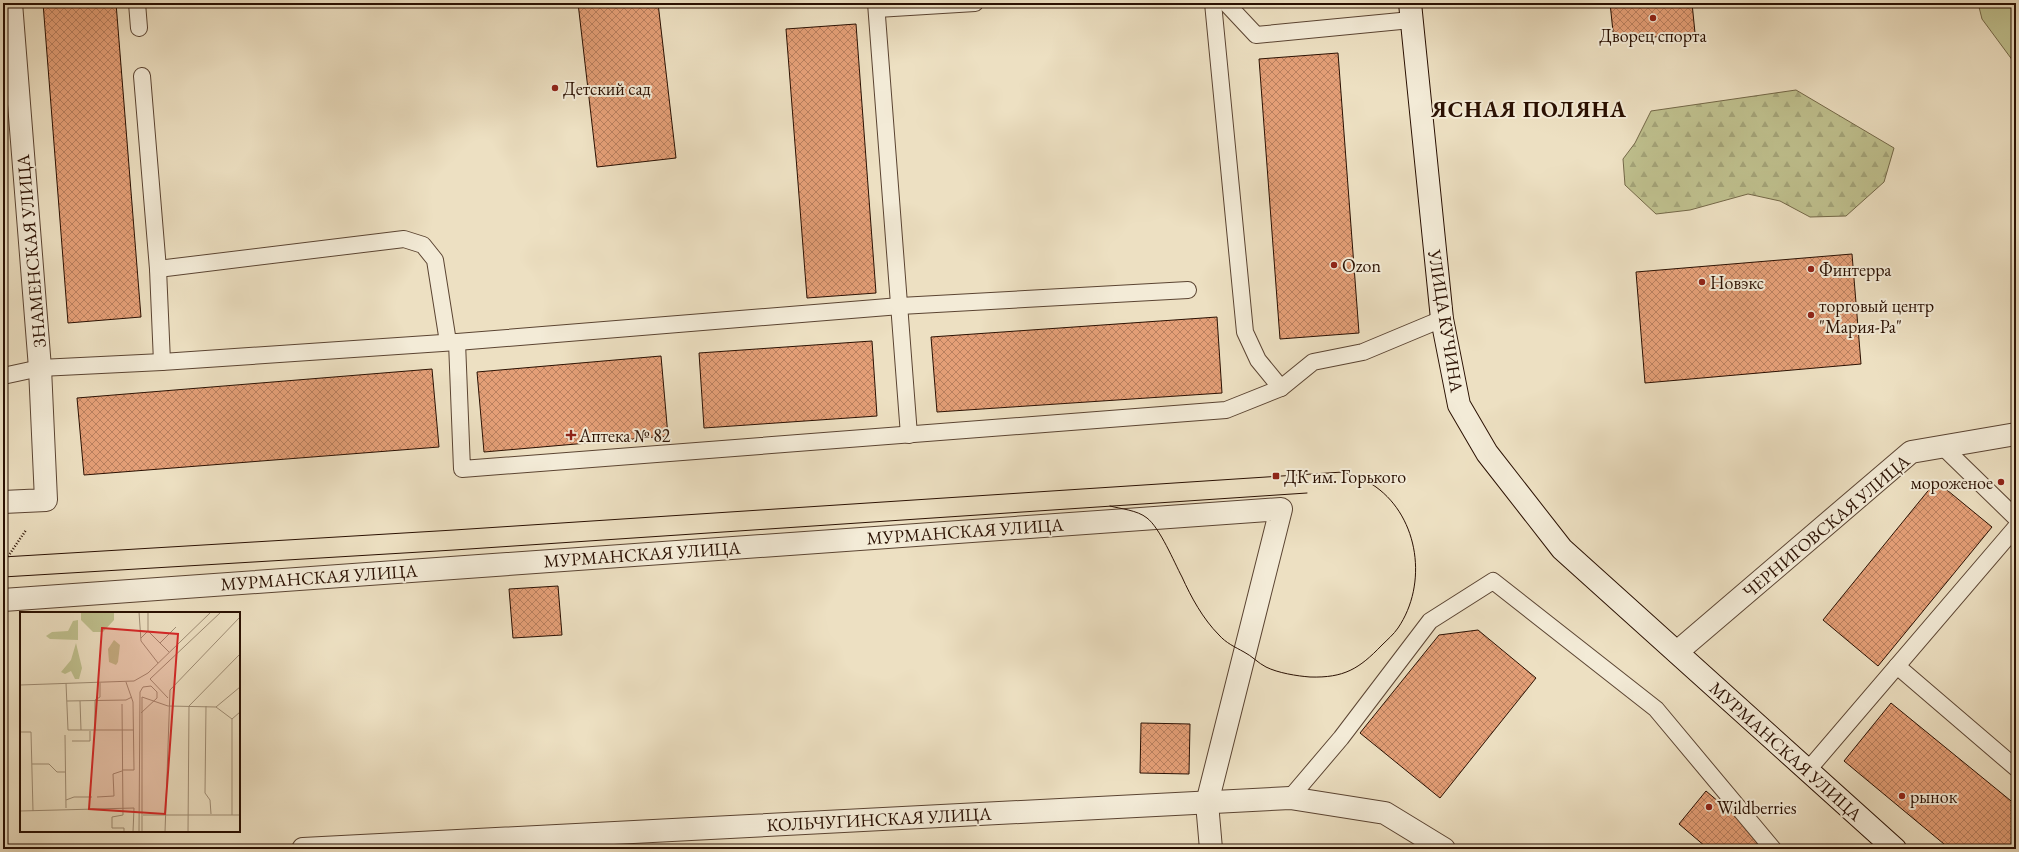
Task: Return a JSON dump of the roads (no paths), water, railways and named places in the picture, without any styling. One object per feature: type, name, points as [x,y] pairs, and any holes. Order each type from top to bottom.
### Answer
[{"type":"street","name":"ЗНАМЕНСКАЯ УЛИЦА","points":[[3,502],[46,500],[40,368],[11,3]]},
{"type":"street","name":"УЛИЦА КУЧИНА","points":[[1410,12],[1442,319],[1459,405],[1487,453],[1562,550],[1677,652]]},
{"type":"street","name":"ЧЕРНИГОВСКАЯ УЛИЦА","points":[[1677,652],[1911,452],[2016,434]]},
{"type":"street","name":"МУРМАНСКАЯ УЛИЦА","points":[[3,600],[1281,509],[1207,803]]},
{"type":"street","name":"МУРМАНСКАЯ УЛИЦА","points":[[1677,652],[1895,849]]},
{"type":"street","name":"КОЛЬЧУГИНСКАЯ УЛИЦА","points":[[303,849],[1290,798],[1385,813],[1444,849]]},
{"type":"street","points":[[1207,803],[1211,849]]},
{"type":"lane","points":[[137,3],[139,28]]},
{"type":"lane","points":[[909,435],[876,6],[975,3]]},
{"type":"lane","points":[[1214,3],[1245,332],[1258,360],[1280,388]]},
{"type":"lane","points":[[1226,3],[1256,35],[1410,12]]},
{"type":"lane","points":[[142,76],[158,269],[162,362]]},
{"type":"lane","points":[[158,269],[404,239],[423,245],[435,260],[453,342],[462,469],[1226,410],[1280,388],[1313,362],[1363,352],[1442,319]]},
{"type":"lane","points":[[3,376],[40,368],[162,362],[453,342],[900,306],[1188,290]]},
{"type":"lane","points":[[1942,447],[2016,518]]},
{"type":"lane","points":[[1808,770],[2016,527]]},
{"type":"lane","points":[[1290,798],[1341,738],[1430,621],[1493,580],[1656,710],[1773,849]]},
{"type":"lane","points":[[1897,666],[2016,768]]},
{"type":"tram line","points":[[3,557],[454,530],[1343,472],[1360,478],[1376,487],[1391,500],[1402,516],[1410,534],[1416,572],[1413,592],[1407,611],[1398,628],[1374,653],[1358,666],[1342,674],[1310,677],[1276,671],[1263,665],[1228,643],[1213,629],[1193,600],[1157,529],[1147,518],[1139,513],[1110,506]]},
{"type":"tram line","points":[[3,577],[454,550],[1307,493]]},
{"type":"place","name":"Дворец спорта","points":[[1653,18]]},
{"type":"place","name":"Детский сад","points":[[555,88]]},
{"type":"place","name":"Ozon","points":[[1334,265]]},
{"type":"place","name":"Финтерра","points":[[1811,269]]},
{"type":"place","name":"Новэкс","points":[[1702,282]]},
{"type":"place","name":"торговый центр \"Мария-Ра\"","points":[[1811,315]]},
{"type":"place","name":"Аптека № 82","points":[[571,435]]},
{"type":"place","name":"ДК им. Горького","points":[[1276,476]]},
{"type":"place","name":"мороженое","points":[[2001,482]]},
{"type":"place","name":"рынок","points":[[1902,796]]},
{"type":"place","name":"Wildberries","points":[[1709,807]]},
{"type":"district","name":"ЯСНАЯ ПОЛЯНА","points":[[1529,109]]}]
